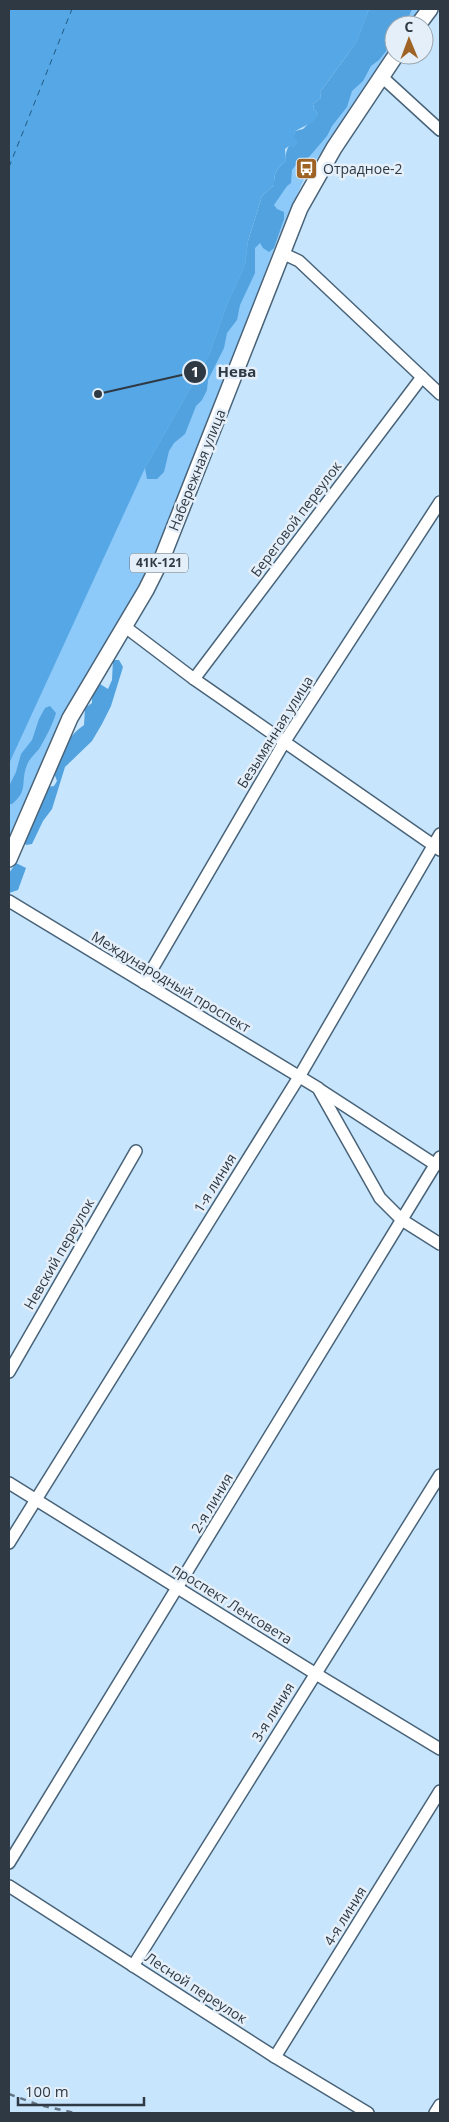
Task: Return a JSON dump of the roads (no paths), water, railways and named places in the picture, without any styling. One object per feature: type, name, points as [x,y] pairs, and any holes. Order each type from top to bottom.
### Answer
[{"type":"main road","name":"Набережная улица","points":[[9,859],[70,718],[146,590],[174,531],[300,208],[316,178],[389,65]]},
{"type":"street","points":[[381,76],[440,130]]},
{"type":"street","points":[[282,253],[299,261],[440,394]]},
{"type":"street","name":"Береговой переулок","points":[[194,679],[422,377]]},
{"type":"street","name":"Безымянная улица","points":[[144,982],[285,741],[440,502]]},
{"type":"street","points":[[124,626],[194,679],[437,848]]},
{"type":"street","name":"1-я линия","points":[[9,1543],[298,1077],[437,848],[440,834]]},
{"type":"street","name":"Международный проспект","points":[[9,901],[438,1161]]},
{"type":"street","points":[[318,1088],[380,1198],[402,1220],[440,1244]]},
{"type":"street","name":"Невский переулок","points":[[9,1372],[136,1151]]},
{"type":"street","name":"2-я линия","points":[[9,1863],[438,1161]]},
{"type":"street","name":"3-я линия","points":[[133,1966],[440,1475]]},
{"type":"street","name":"проспект Ленсовета","points":[[9,1483],[440,1749]]},
{"type":"street","name":"4-я линия","points":[[275,2057],[440,1791]]},
{"type":"street","name":"Лесной переулок","points":[[9,1886],[275,2057],[368,2113]]},
{"type":"street","points":[[435,2113],[440,2105]]},
{"type":"railway","points":[[9,2094],[39,2105],[75,2113]]},
{"type":"place","name":"Отрадное-2","points":[[307,169]]},
{"type":"place","name":"Нева","points":[[98,394]]}]
